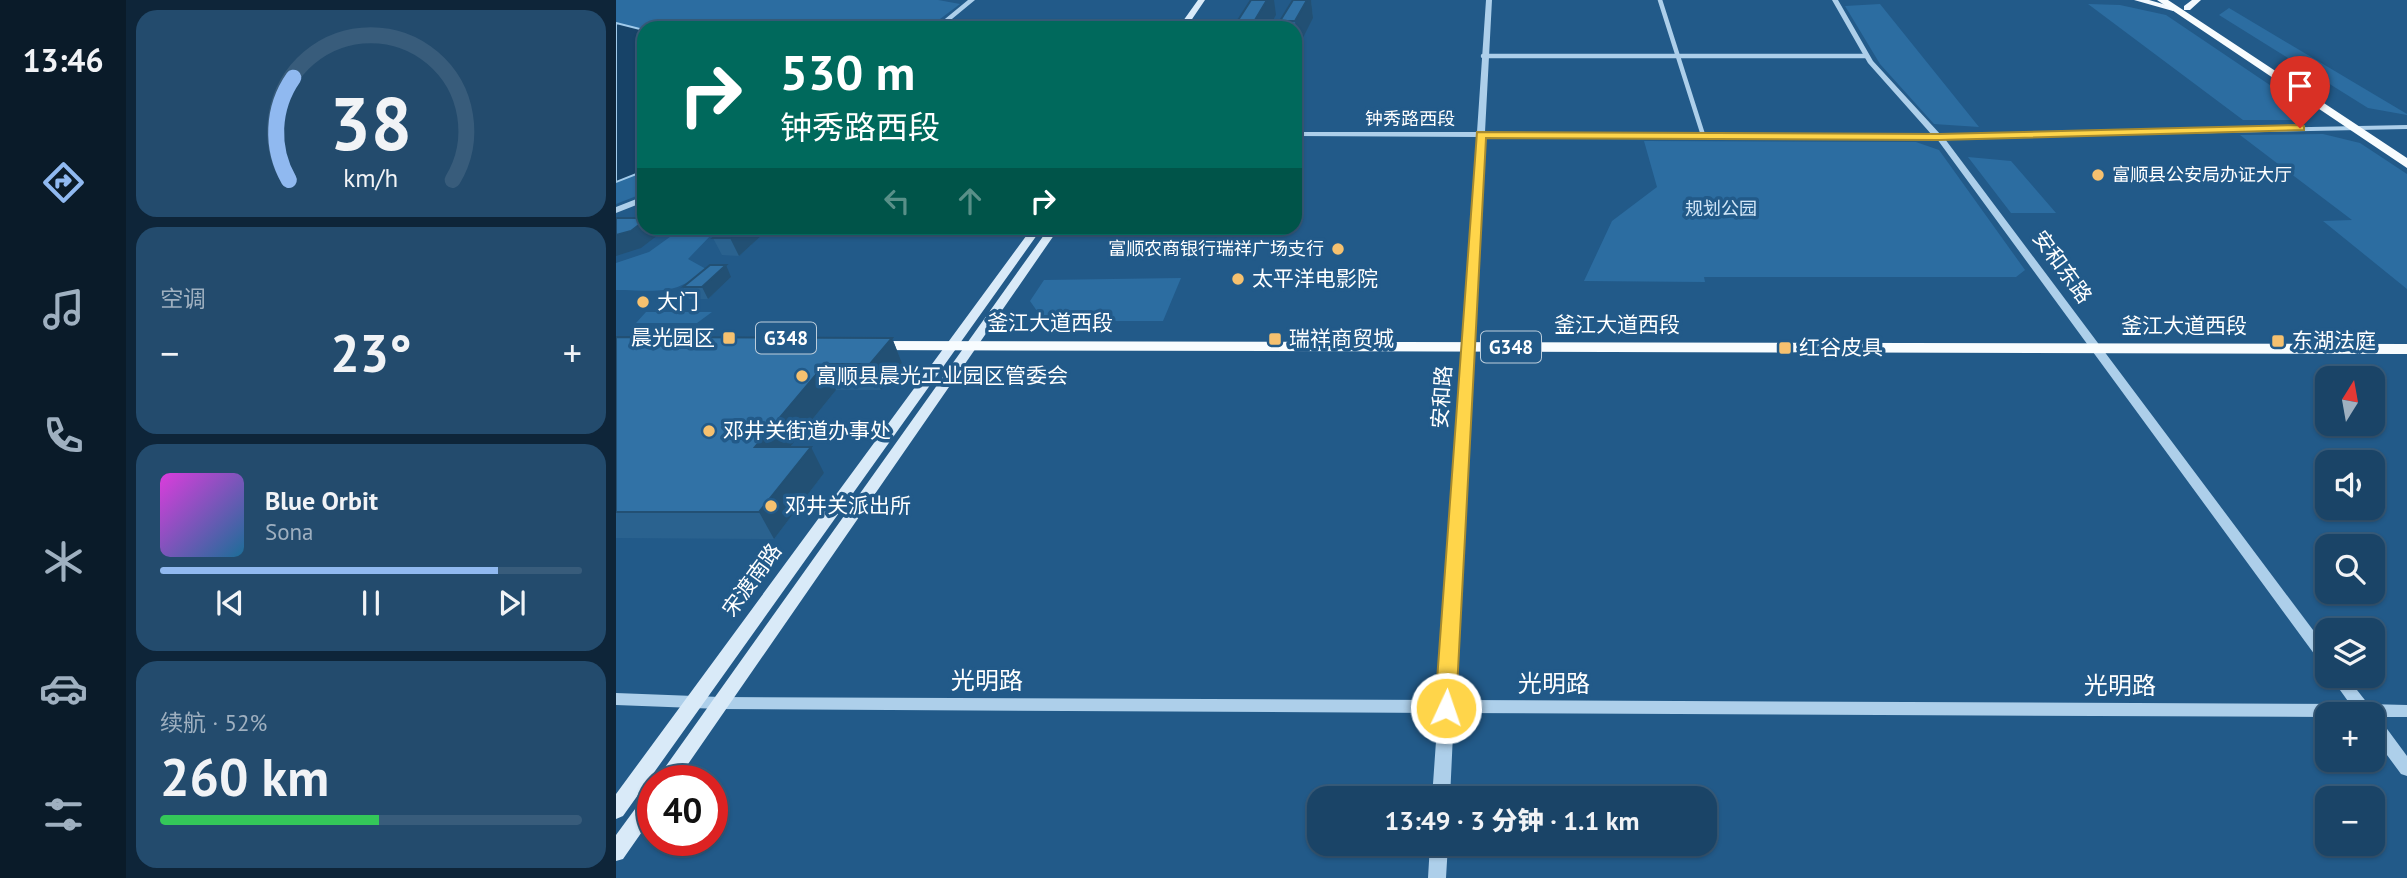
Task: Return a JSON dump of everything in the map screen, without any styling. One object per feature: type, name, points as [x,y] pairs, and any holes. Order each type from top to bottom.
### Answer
[{"type":"highway","points":[[2162,0],[2174,4],[2407,164]]},
{"type":"highway","points":[[2174,4],[2192,4],[2407,151]]},
{"type":"highway","name":"釜江大道西段","points":[[852,342],[2090,344],[2407,341]]},
{"type":"highway","name":"釜江大道西段","points":[[2090,344],[2407,349]]},
{"type":"main road","points":[[1187,21],[1202,0]]},
{"type":"main road","points":[[1199,21],[1213,0]]},
{"type":"main road","points":[[2138,0],[2174,4]]},
{"type":"main road","points":[[677,765],[964,342],[1033,235]]},
{"type":"main road","points":[[964,342],[1048,235]]},
{"type":"main road","name":"宋渡南路","points":[[616,810],[964,342]]},
{"type":"main road","points":[[616,852],[637,822]]},
{"type":"street","points":[[946,21],[972,0]]},
{"type":"street","name":"安和路","points":[[1442,786],[1481,135],[1483,56],[1489,0]]},
{"type":"street","points":[[1660,0],[1703,135]]},
{"type":"street","name":"安和东路","points":[[1835,0],[1867,56],[1939,137],[2315,645]]},
{"type":"street","points":[[1483,56],[1867,56]]},
{"type":"street","name":"钟秀路西段","points":[[1302,134],[1939,137],[2407,127]]},
{"type":"street","points":[[616,210],[637,202]]},
{"type":"street","points":[[2346,688],[2357,702]]},
{"type":"street","name":"光明路","points":[[616,699],[693,703],[2315,716]]},
{"type":"street","name":"光明路","points":[[2385,714],[2407,711]]},
{"type":"street","points":[[2385,739],[2407,769]]},
{"type":"street","points":[[1437,878],[1438,856]]},
{"type":"green space","points":[[616,0],[938,0],[960,4],[937,21],[637,21],[637,28],[616,23]]},
{"type":"green space","points":[[1880,4],[1979,127],[1934,124],[1880,64],[1845,6]]},
{"type":"green space","points":[[2088,4],[2120,5],[2166,15],[2307,110],[2301,120],[2243,120]]},
{"type":"green space","points":[[2229,8],[2407,115],[2368,108],[2219,15]]},
{"type":"green space","points":[[2323,134],[2360,143],[2407,174],[2407,289],[2323,221],[2352,220],[2240,135]]},
{"type":"green space","name":"规划公园","points":[[1644,141],[1916,142],[1939,150],[2025,270],[2016,277],[1704,277],[1705,282],[1584,281],[1612,221],[1657,187]]},
{"type":"green space","points":[[1968,157],[2011,161],[2056,213],[2011,213]]},
{"type":"green space","points":[[637,174],[637,196],[616,204],[616,182]]},
{"type":"green space","points":[[673,235],[711,235],[688,259],[706,269],[695,278],[664,290],[616,290],[616,263],[649,252]]},
{"type":"green space","points":[[1181,278],[1163,321],[1044,321],[1030,301],[1044,280]]},
{"type":"green space","points":[[646,312],[712,312],[697,323],[636,323]]},
{"type":"shaded area","points":[[616,23],[637,28],[637,174],[616,182]]},
{"type":"building","points":[[1251,0],[1267,0],[1254,21],[1238,21]]},
{"type":"building","points":[[1293,0],[1307,0],[1295,21],[1280,21]]},
{"type":"building","points":[[616,218],[637,218],[637,226],[616,235]]},
{"type":"building","points":[[717,235],[734,235],[730,238],[713,238]]},
{"type":"building","points":[[710,265],[726,265],[702,287],[683,287]]},
{"type":"building","name":"邓井关街道办事处","points":[[616,337],[892,338],[870,364],[825,364],[755,447],[811,447],[759,512],[616,512]]},
{"type":"place","name":"富顺县公安局办证大厅","points":[[2098,175]]},
{"type":"place","name":"富顺农商银行瑞祥广场支行","points":[[1338,249]]},
{"type":"place","name":"太平洋电影院","points":[[1238,279]]},
{"type":"place","name":"大门","points":[[643,302]]},
{"type":"place","name":"晨光园区","points":[[729,338]]},
{"type":"place","name":"瑞祥商贸城","points":[[1275,339]]},
{"type":"place","name":"东湖法庭","points":[[2278,341]]},
{"type":"place","name":"红谷皮具","points":[[1785,348]]},
{"type":"place","name":"富顺县晨光工业园区管委会","points":[[802,376]]},
{"type":"place","name":"邓井关街道办事处","points":[[709,431]]},
{"type":"place","name":"邓井关派出所","points":[[771,506]]},
{"type":"route","points":[[1446,708],[1481,135],[1939,137],[2300,128]]}]
